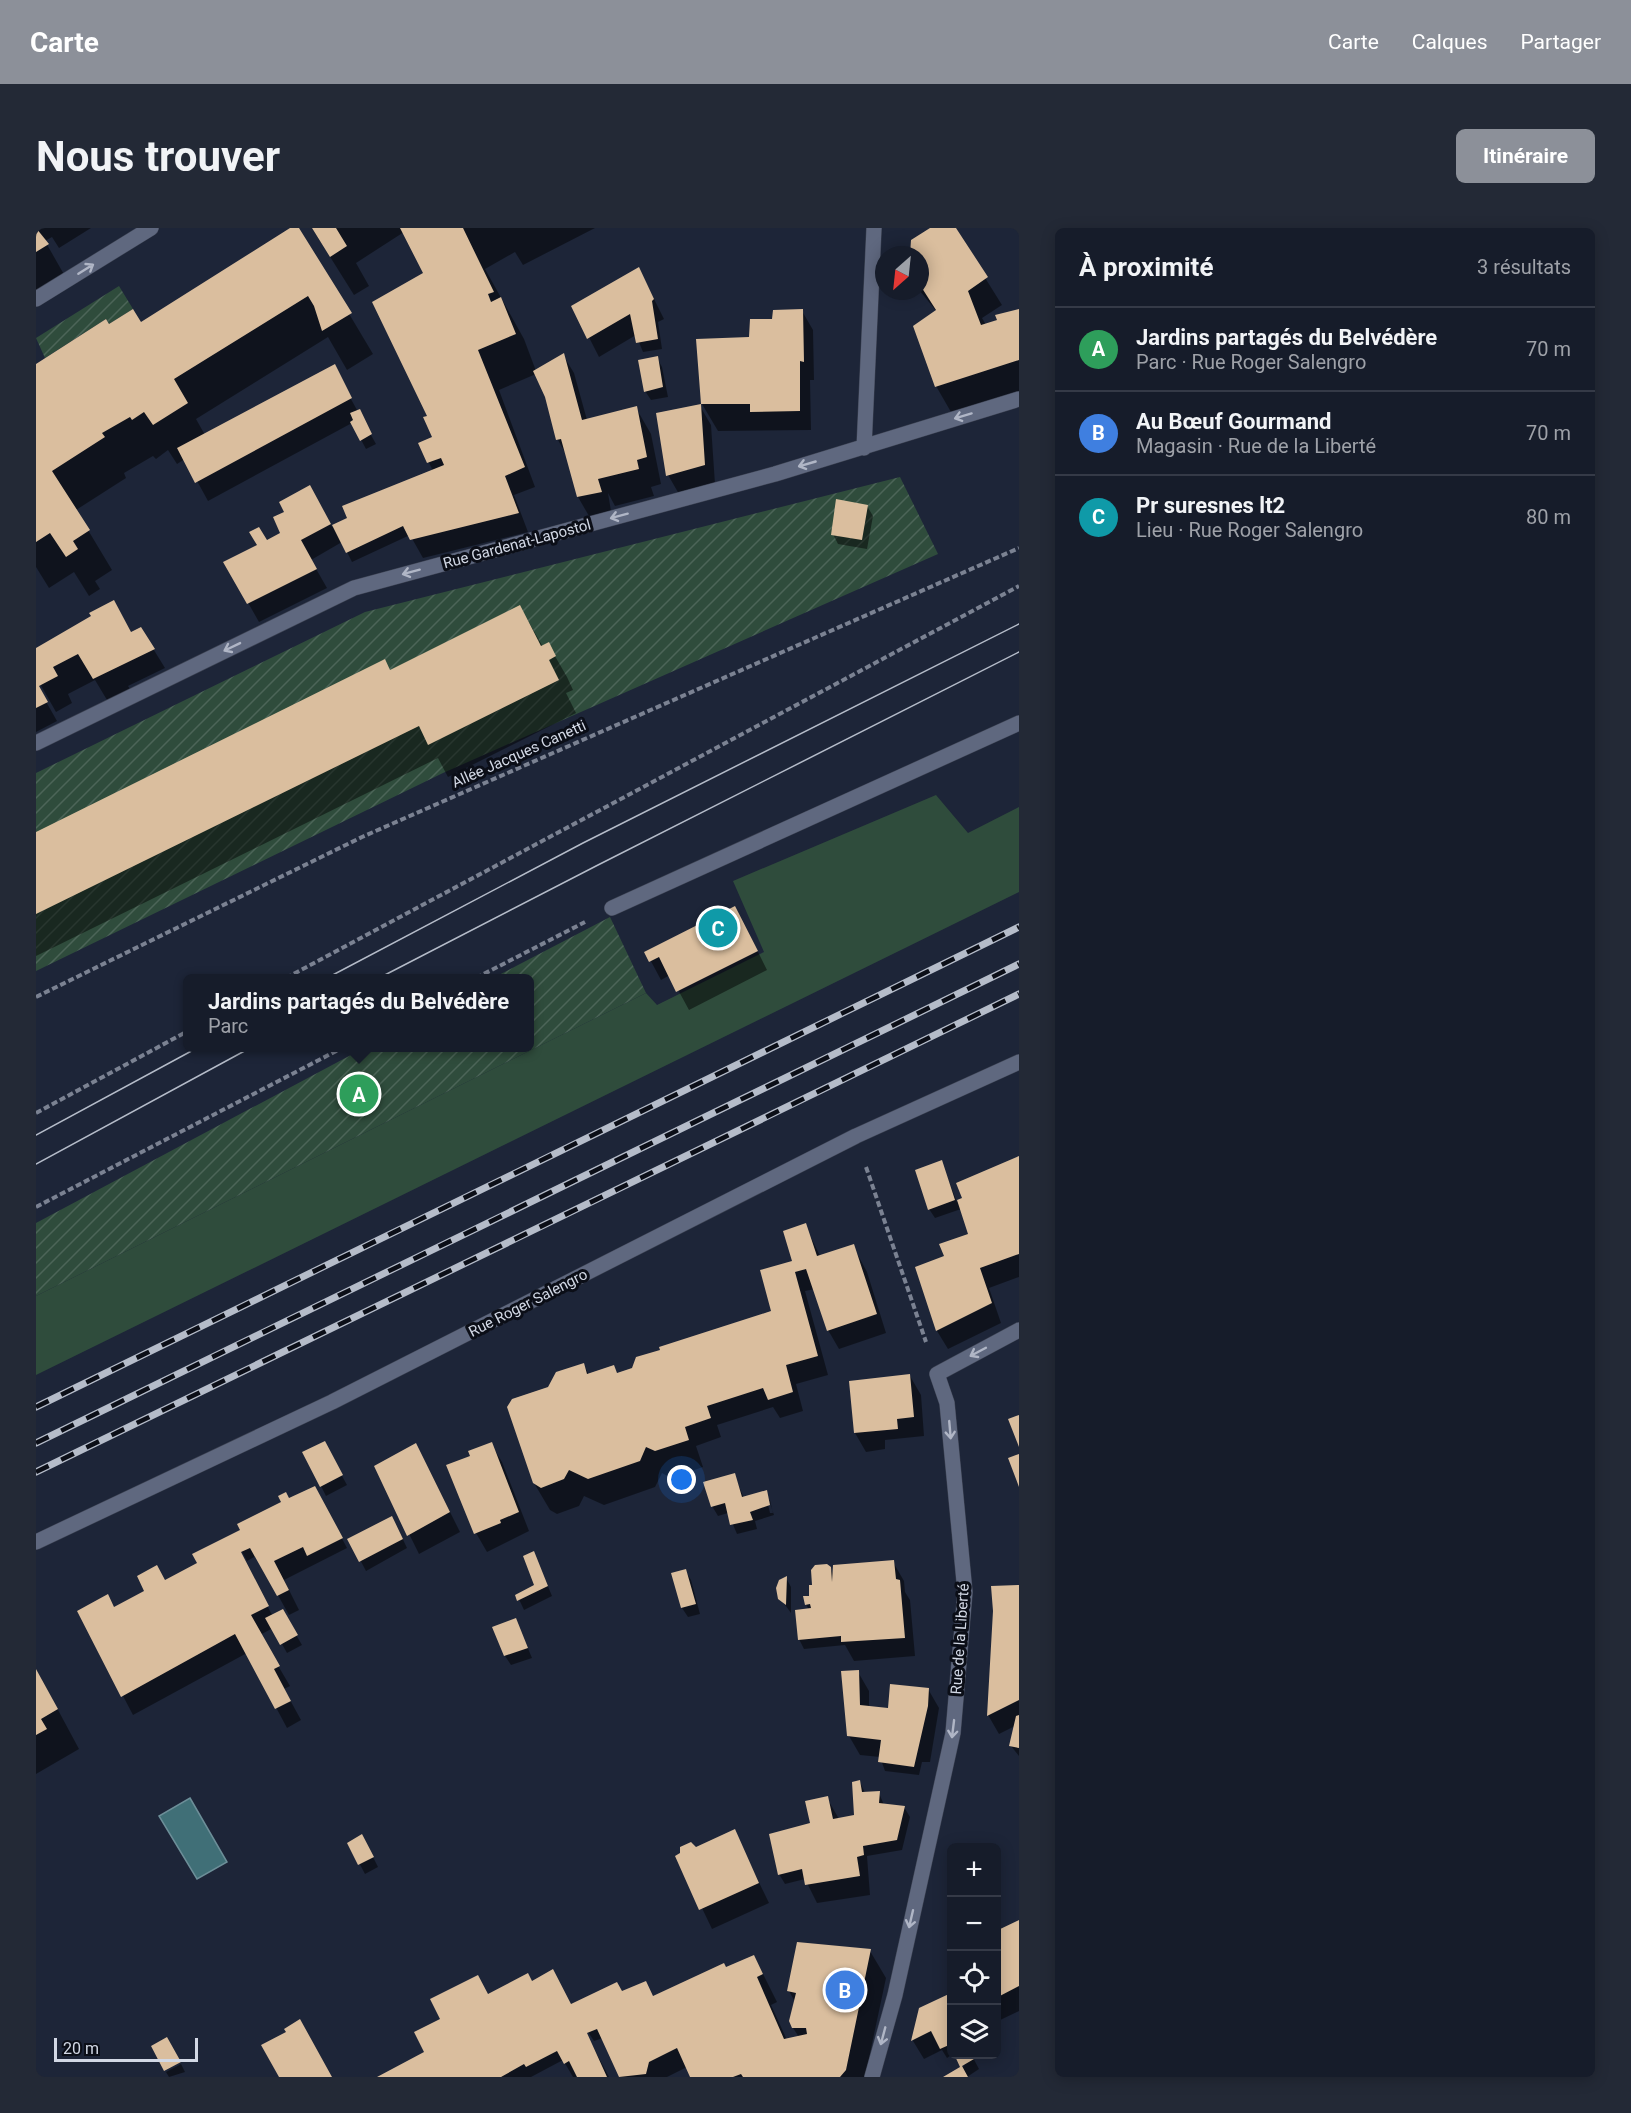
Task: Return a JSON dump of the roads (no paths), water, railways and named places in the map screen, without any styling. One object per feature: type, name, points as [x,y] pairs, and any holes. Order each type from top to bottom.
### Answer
[{"type":"street","points":[[36,300],[150,228]]},
{"type":"street","points":[[864,448],[874,228]]},
{"type":"street","name":"Rue Gardenat-Lapostol","points":[[36,743],[354,588],[864,448],[1019,399]]},
{"type":"street","points":[[612,908],[1019,723]]},
{"type":"street","name":"Rue Roger Salengro","points":[[36,1542],[332,1402],[856,1136],[1019,1062]]},
{"type":"street","name":"Rue de la Liberté","points":[[872,2077],[895,1995],[953,1733],[965,1592],[947,1403],[937,1374],[1019,1330]]},
{"type":"tram line","points":[[335,974],[583,843],[1019,624]]},
{"type":"tram line","points":[[387,974],[1019,652]]},
{"type":"tram line","points":[[36,1135],[190,1052]]},
{"type":"tram line","points":[[36,1164],[243,1052]]},
{"type":"railway","points":[[36,1407],[1019,927]]},
{"type":"railway","points":[[36,1443],[1019,964]]},
{"type":"railway","points":[[36,1472],[1019,994]]},
{"type":"place","name":"Pr suresnes lt2","points":[[718,928]]},
{"type":"place","name":"Jardins partagés du Belvédère","points":[[359,1094]]},
{"type":"place","name":"Au Bœuf Gourmand","points":[[845,1990]]}]
